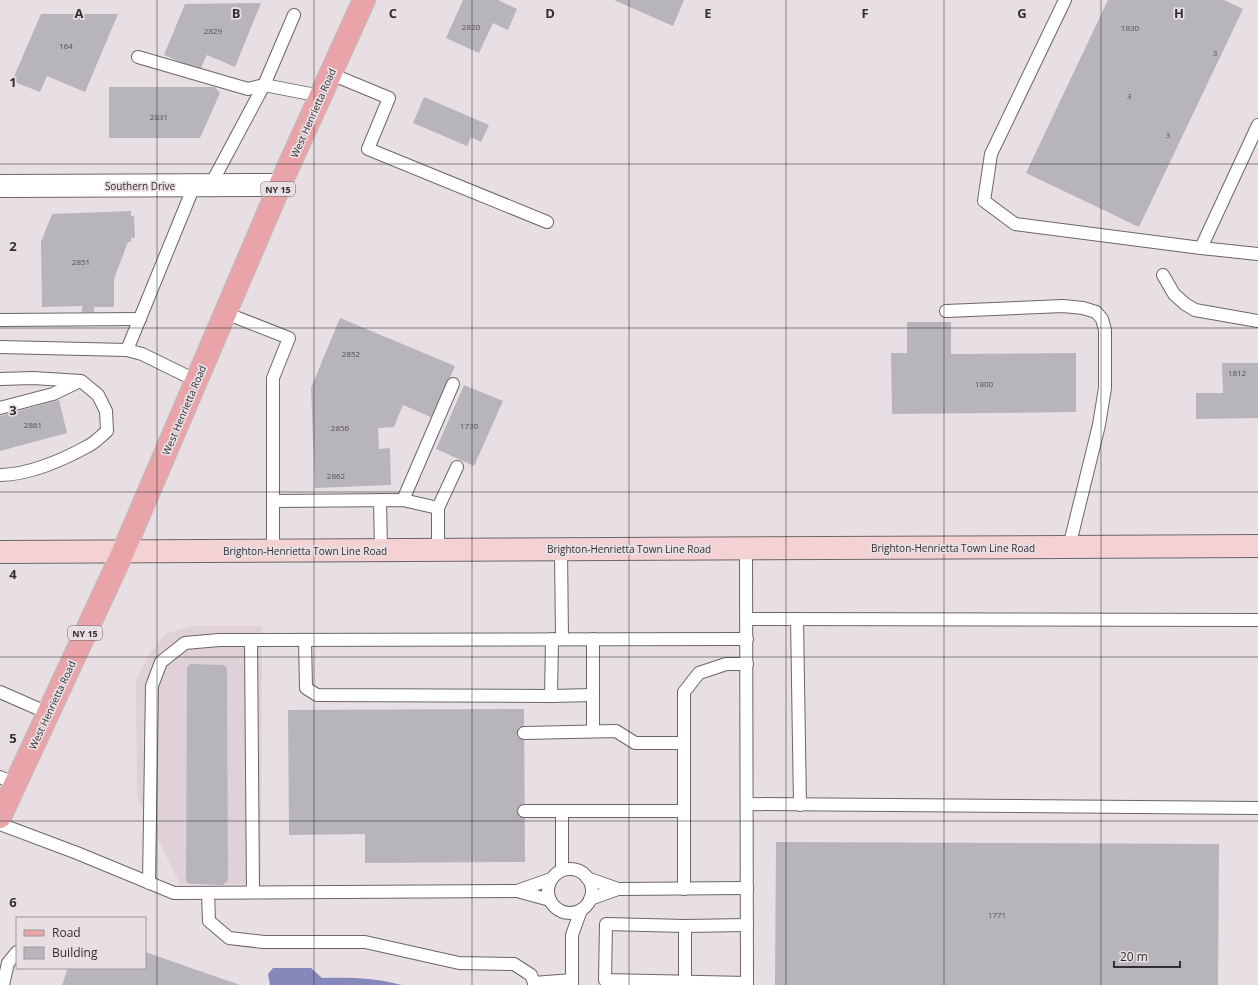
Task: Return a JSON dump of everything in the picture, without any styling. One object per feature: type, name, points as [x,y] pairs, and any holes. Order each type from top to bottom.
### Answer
[{"type":"main road","name":"West Henrietta Road","points":[[0,817],[8,780],[48,714],[123,552],[280,186],[364,0]]},
{"type":"street","name":"Southern Drive","points":[[0,186],[280,186]]},
{"type":"street","name":"Brighton-Henrietta Town Line Road","points":[[0,552],[1258,546]]},
{"type":"lane","points":[[1065,0],[991,154],[984,201],[1015,224],[1258,254]]},
{"type":"lane","points":[[127,350],[140,318],[202,186],[264,84],[294,15]]},
{"type":"lane","points":[[138,57],[248,89],[264,84],[321,96]]},
{"type":"lane","points":[[331,74],[389,98],[368,149],[547,222]]},
{"type":"lane","points":[[1201,248],[1258,125]]},
{"type":"lane","points":[[1163,275],[1174,294],[1185,304],[1195,310],[1258,321]]},
{"type":"lane","points":[[946,311],[1063,306],[1083,308],[1096,312],[1102,320],[1106,330],[1105,388],[1099,425],[1069,547]]},
{"type":"lane","points":[[225,313],[289,338],[272,378],[274,551]]},
{"type":"lane","points":[[0,320],[140,318]]},
{"type":"lane","points":[[0,347],[127,350],[142,354],[197,381]]},
{"type":"lane","points":[[0,380],[33,378],[82,380],[98,395],[106,411],[107,431],[89,446],[64,459],[13,475],[0,476]]},
{"type":"lane","points":[[0,408],[53,394],[82,380]]},
{"type":"lane","points":[[403,500],[453,384]]},
{"type":"lane","points":[[438,550],[438,508],[457,467]]},
{"type":"lane","points":[[380,500],[381,550]]},
{"type":"lane","points":[[273,501],[403,500],[438,508]]},
{"type":"lane","points":[[551,696],[557,639],[561,549]]},
{"type":"lane","points":[[746,549],[747,619],[746,638],[747,664],[747,804],[747,888],[747,925],[747,984],[605,980],[606,924],[685,926],[747,925]]},
{"type":"lane","points":[[747,619],[1258,620]]},
{"type":"lane","points":[[797,619],[800,805]]},
{"type":"lane","points":[[149,883],[152,686],[161,662],[185,643],[219,640],[746,638]]},
{"type":"lane","points":[[593,639],[593,731]]},
{"type":"lane","points":[[251,640],[253,892]]},
{"type":"lane","points":[[305,640],[306,688],[317,696],[593,695]]},
{"type":"lane","points":[[684,889],[684,692],[699,673],[726,664],[747,664]]},
{"type":"lane","points":[[0,692],[48,714]]},
{"type":"lane","points":[[524,732],[616,731],[635,743],[684,744]]},
{"type":"lane","points":[[747,804],[1258,808]]},
{"type":"lane","points":[[524,811],[684,812]]},
{"type":"lane","points":[[562,811],[562,870]]},
{"type":"lane","points":[[0,824],[174,893],[517,891],[550,900]]},
{"type":"lane","points":[[581,910],[566,913],[560,911],[550,900],[548,886],[551,879],[562,870],[576,870],[588,878],[618,889]]},
{"type":"lane","points":[[208,893],[209,921],[229,938],[264,942],[365,942],[459,963],[514,964],[531,975],[534,984],[572,982],[572,935],[581,910],[590,899],[592,892],[591,884],[588,878]]},
{"type":"lane","points":[[517,891],[551,879]]},
{"type":"lane","points":[[590,899],[618,889],[747,888]]},
{"type":"lane","points":[[560,911],[572,935]]},
{"type":"lane","points":[[685,926],[685,982]]},
{"type":"lane","points":[[3,985],[8,963],[16,953]]},
{"type":"shaded area","points":[[193,626],[262,626],[261,884],[180,884],[137,797],[136,681],[150,653],[165,634]]},
{"type":"water","points":[[273,968],[311,968],[322,978],[362,978],[402,985],[270,985],[268,974]]},
{"type":"building","points":[[463,0],[498,0],[517,9],[508,30],[493,23],[479,53],[446,38]]},
{"type":"building","points":[[614,0],[684,0],[673,26]]},
{"type":"building","points":[[1108,0],[1224,0],[1243,9],[1139,227],[1026,173]]},
{"type":"building","points":[[261,3],[235,67],[207,55],[200,70],[164,55],[185,4]]},
{"type":"building","points":[[41,14],[118,14],[85,92],[47,76],[40,92],[12,81]]},
{"type":"building","points":[[109,87],[215,87],[220,93],[200,138],[109,138]]},
{"type":"building","points":[[424,97],[489,125],[481,142],[471,137],[467,146],[413,123]]},
{"type":"building","points":[[131,211],[131,216],[134,216],[135,238],[131,238],[131,242],[128,242],[114,279],[114,307],[94,307],[94,312],[82,312],[82,306],[42,307],[41,242],[52,214]]},
{"type":"building","points":[[340,318],[455,366],[433,418],[403,405],[394,427],[378,428],[379,449],[390,448],[391,485],[315,488],[311,388]]},
{"type":"building","points":[[907,322],[951,322],[951,354],[1076,353],[1076,412],[892,414],[891,353],[907,353]]},
{"type":"building","points":[[1222,363],[1258,363],[1258,418],[1196,419],[1196,393],[1223,393]]},
{"type":"building","points":[[464,385],[503,401],[474,466],[436,449]]},
{"type":"building","points":[[59,400],[67,433],[0,451],[0,416]]},
{"type":"building","points":[[191,664],[222,665],[226,666],[227,670],[228,880],[223,885],[190,884],[186,880],[187,669]]},
{"type":"building","points":[[524,709],[525,862],[365,863],[365,834],[289,835],[288,710]]},
{"type":"building","points":[[776,842],[1219,844],[1218,985],[775,985]]},
{"type":"building","points":[[146,952],[240,985],[62,985],[68,969],[146,969]]}]
